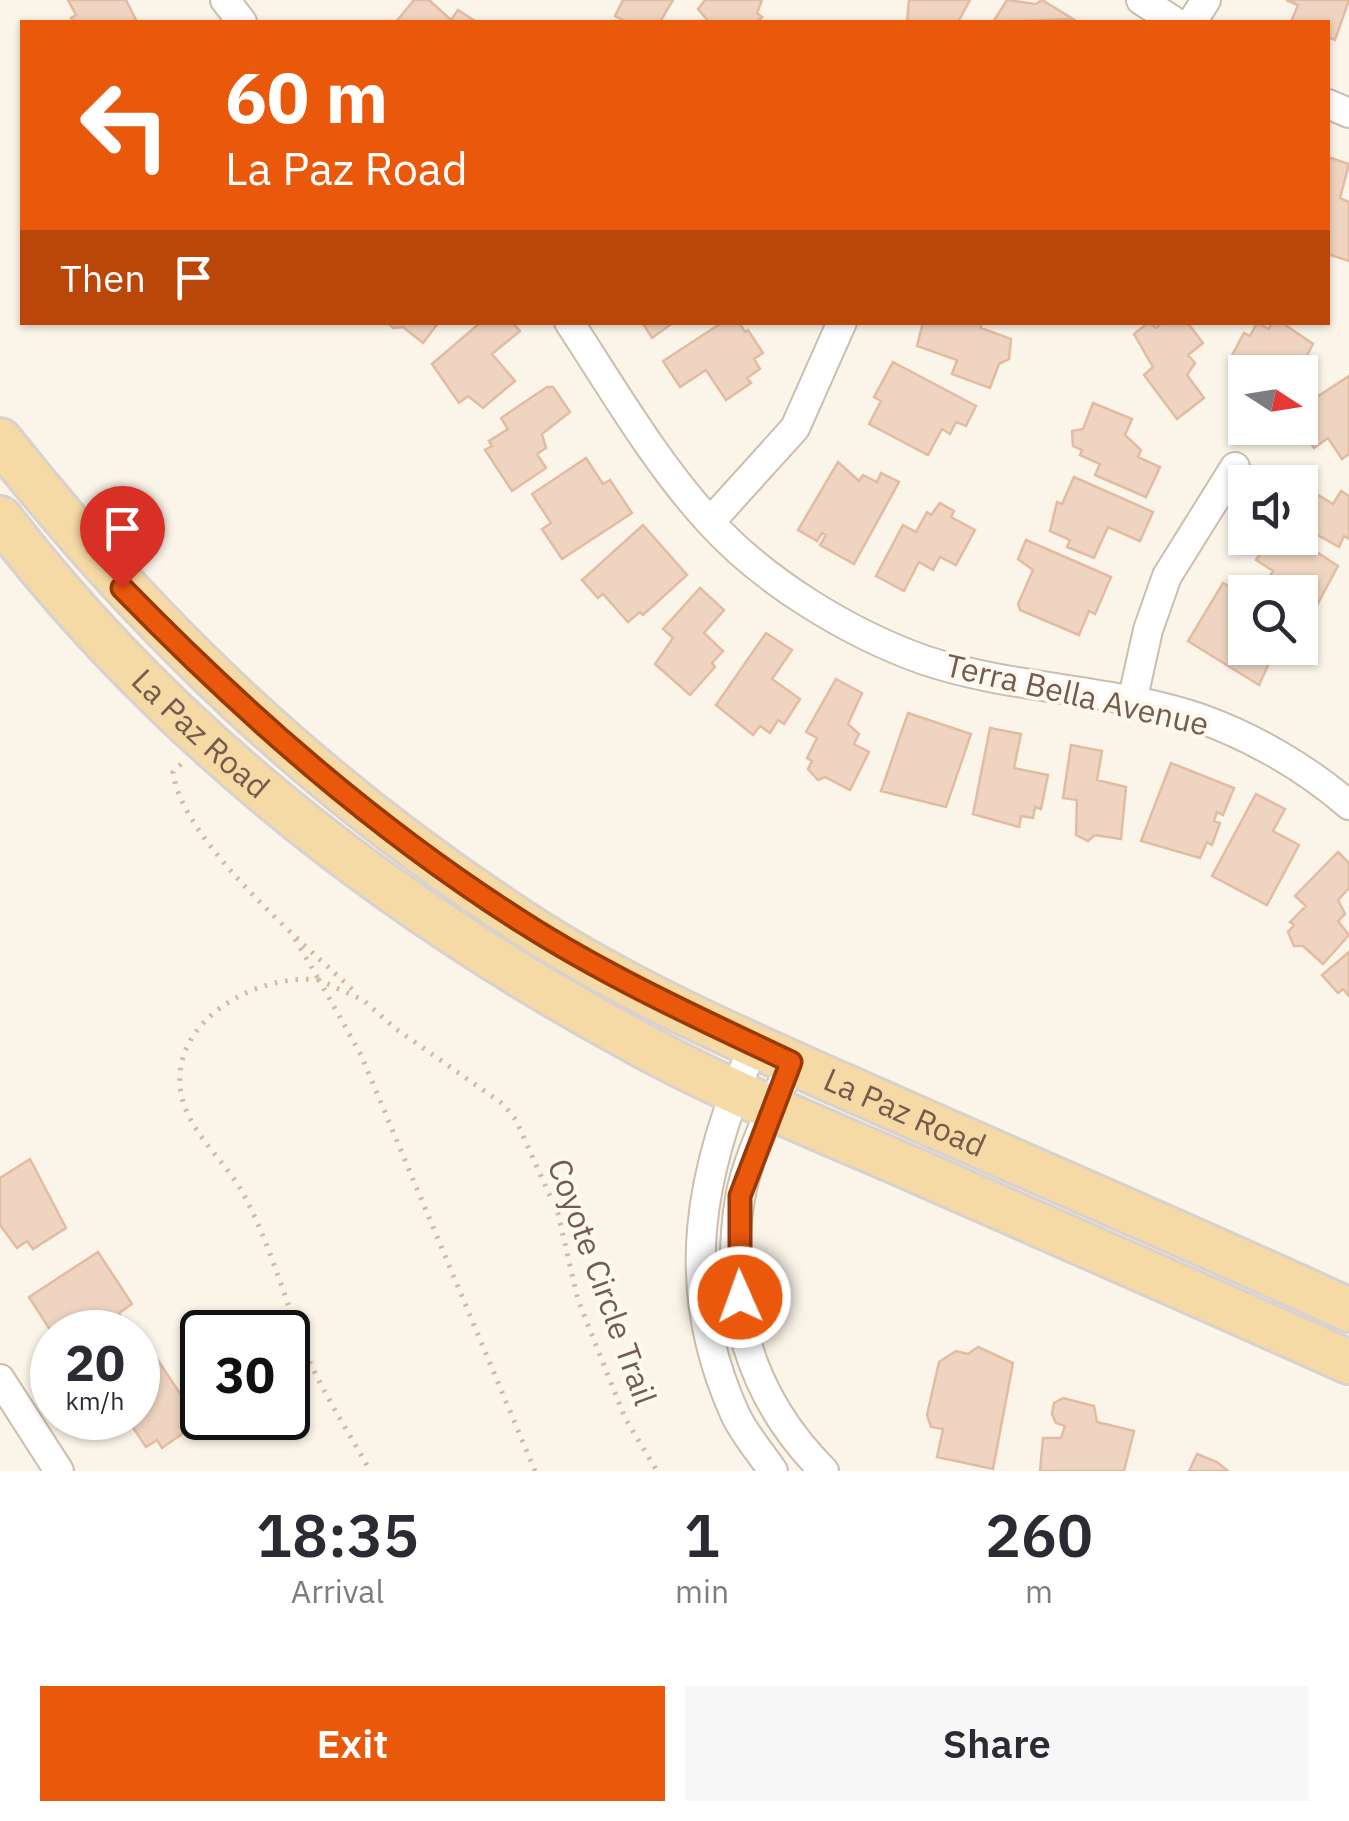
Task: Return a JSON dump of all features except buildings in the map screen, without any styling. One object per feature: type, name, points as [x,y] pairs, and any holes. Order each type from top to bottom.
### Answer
[{"type":"main road","name":"La Paz Road","points":[[0,440],[122,588],[264,728],[341,792],[522,922],[618,979],[773,1054],[1349,1310]]},
{"type":"main road","name":"La Paz Road","points":[[0,518],[84,618],[203,738],[330,846],[423,913],[628,1038],[735,1090],[1349,1362]]},
{"type":"street","points":[[224,0],[240,20]]},
{"type":"street","points":[[1141,0],[1173,20]]},
{"type":"street","name":"Terra Bella Avenue","points":[[571,325],[660,459],[710,522],[773,578],[844,622],[923,660],[1000,680],[1132,702],[1199,718],[1278,754],[1349,805]]},
{"type":"street","points":[[710,522],[795,428],[841,325]]},
{"type":"street","points":[[1132,702],[1148,630],[1167,576],[1228,476]]},
{"type":"street","points":[[773,1054],[735,1090],[706,1190],[699,1242],[699,1296],[736,1416],[773,1471]]},
{"type":"street","points":[[773,1054],[774,1108],[740,1196],[736,1265],[742,1329],[761,1390],[799,1446],[824,1471]]},
{"type":"street","points":[[0,1379],[60,1471]]},
{"type":"path","name":"Coyote Circle Trail","points":[[203,738],[174,772],[175,789],[229,869],[363,1000]]},
{"type":"path","name":"Coyote Circle Trail","points":[[291,932],[361,1055],[535,1471]]},
{"type":"path","points":[[319,980],[300,978],[249,991],[207,1020],[188,1040],[180,1060],[180,1090],[188,1117],[244,1196],[307,1355],[370,1471]]},
{"type":"path","name":"Coyote Circle Trail","points":[[319,980],[336,984],[363,1000],[503,1104],[516,1120],[558,1214],[578,1300],[625,1418],[657,1471]]},
{"type":"route","points":[[122,588],[264,728],[438,865],[522,922],[618,979],[791,1062],[740,1196],[736,1265],[740,1297]]}]
